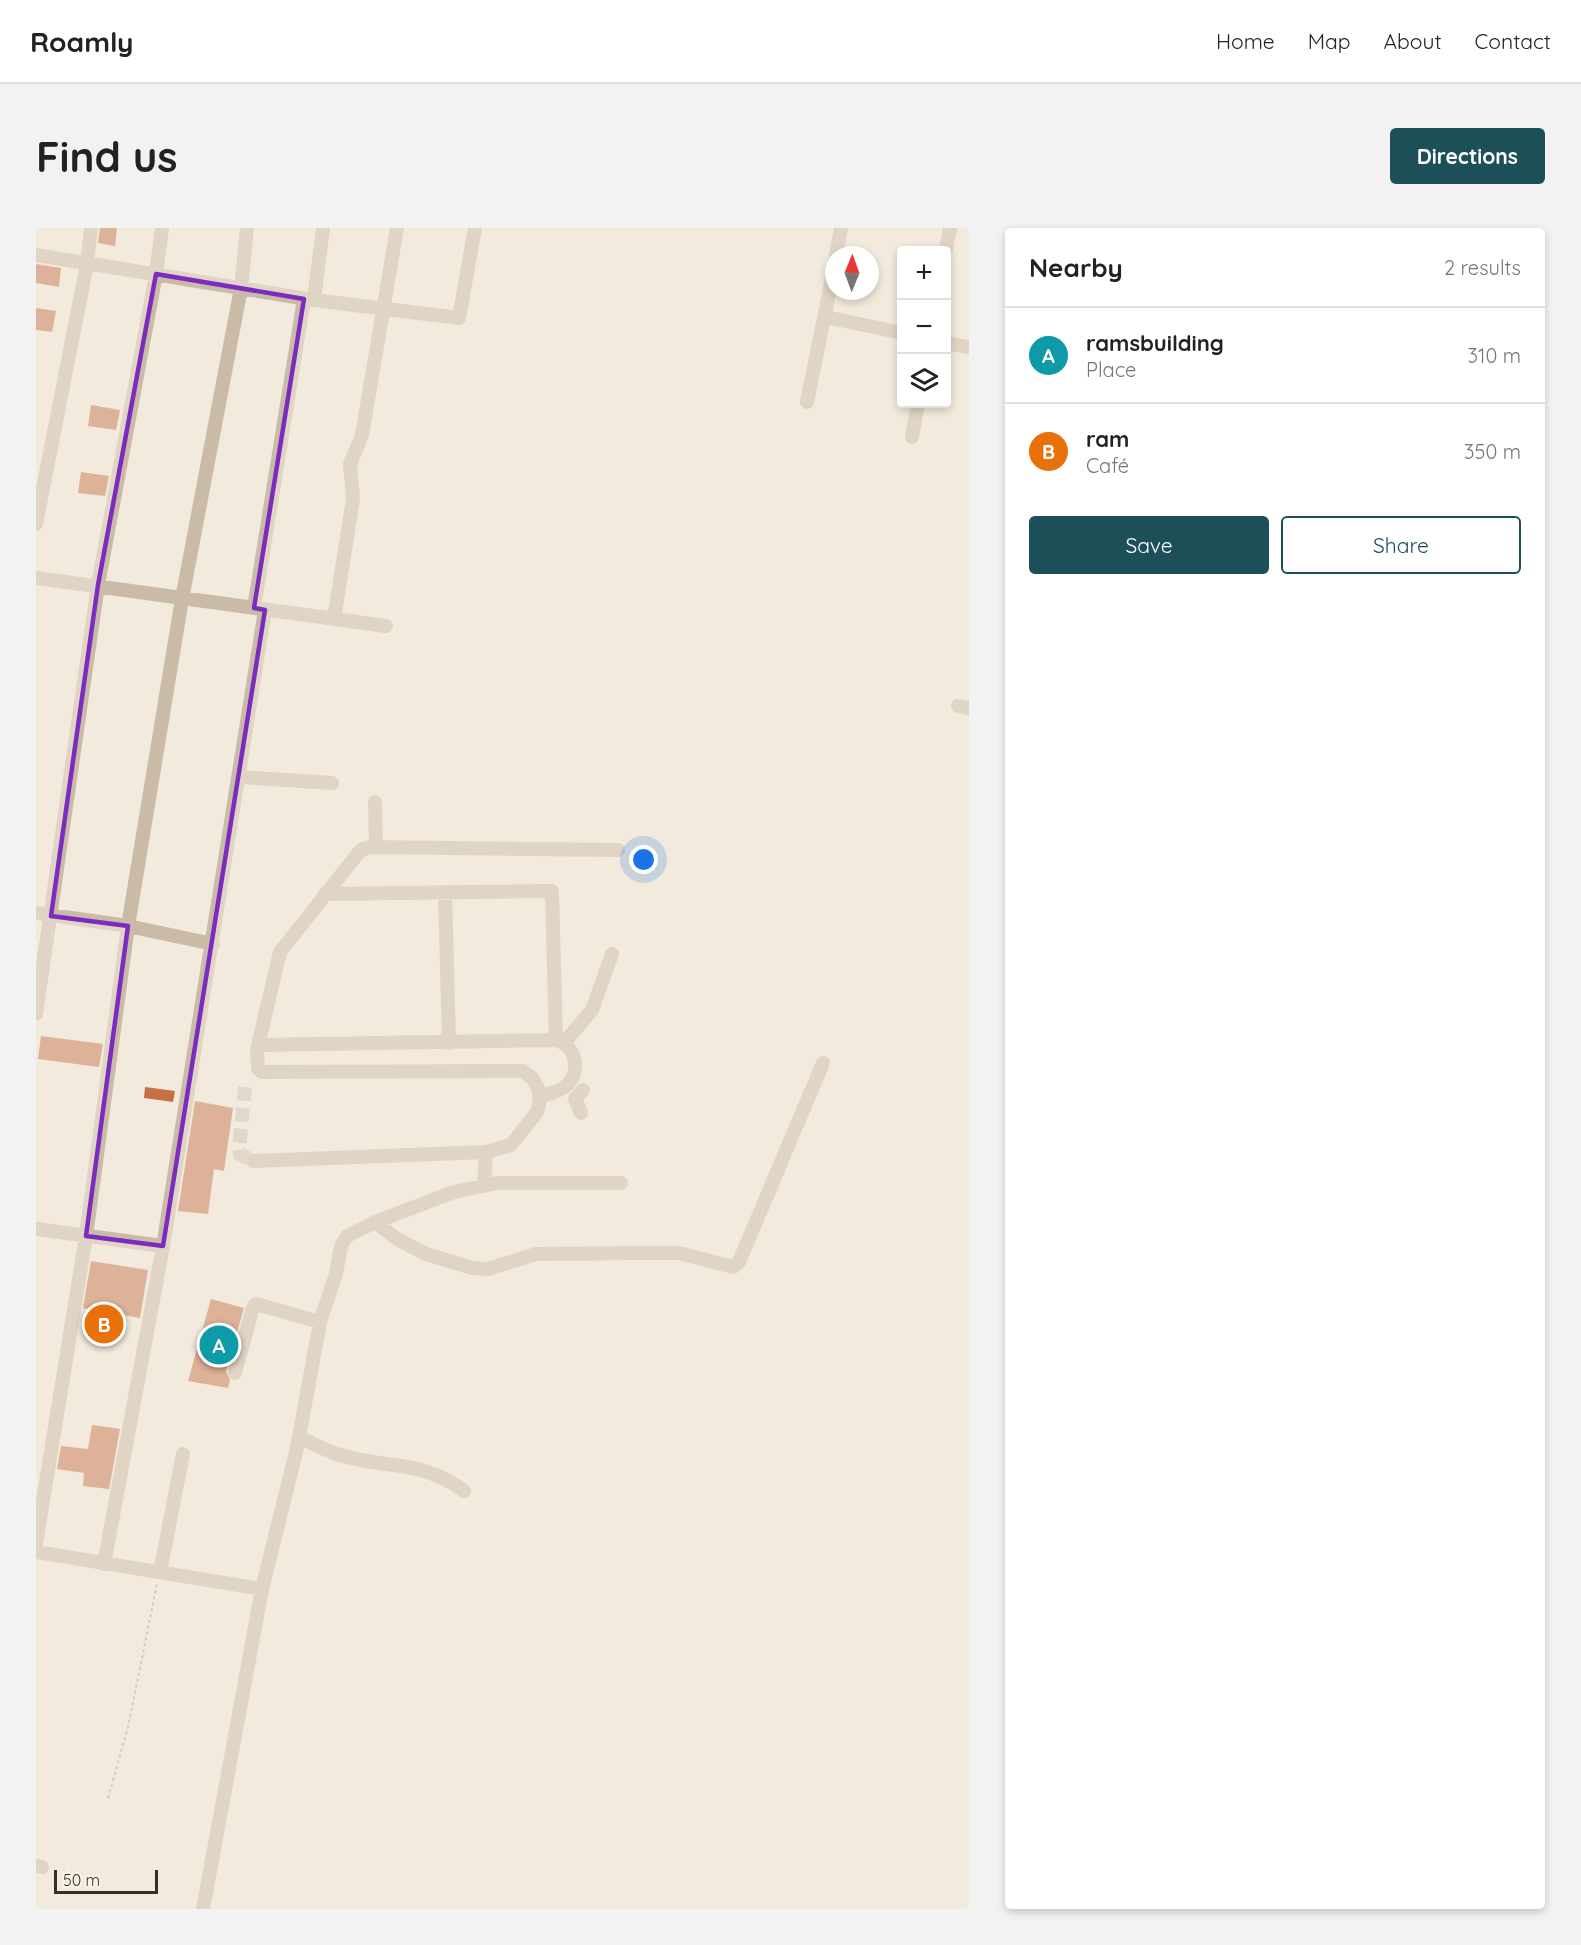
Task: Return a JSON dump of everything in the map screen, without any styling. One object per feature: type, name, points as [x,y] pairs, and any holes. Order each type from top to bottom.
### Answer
[{"type":"street","points":[[36,524],[87,264],[91,228]]},
{"type":"street","points":[[36,1014],[98,585],[156,274],[162,228]]},
{"type":"street","points":[[36,1544],[86,1236],[128,926],[182,598],[241,288],[246,228]]},
{"type":"street","points":[[104,1564],[163,1246],[213,944],[239,777],[260,609],[309,299],[323,228]]},
{"type":"street","points":[[334,619],[353,499],[350,464],[362,435],[398,228]]},
{"type":"street","points":[[36,255],[309,299],[459,318],[475,228]]},
{"type":"street","points":[[838,246],[841,228]]},
{"type":"street","points":[[947,246],[950,228]]},
{"type":"street","points":[[807,402],[829,300]]},
{"type":"street","points":[[826,316],[897,332]]},
{"type":"street","points":[[951,344],[969,347]]},
{"type":"street","points":[[912,437],[917,408]]},
{"type":"street","points":[[36,578],[386,626]]},
{"type":"street","points":[[239,777],[332,783]]},
{"type":"street","points":[[375,802],[376,847]]},
{"type":"street","points":[[253,1161],[486,1152],[511,1146],[537,1112],[539,1096],[532,1078],[523,1071],[262,1072],[257,1063],[259,1045],[280,952],[361,850],[376,847],[618,850]]},
{"type":"street","points":[[325,894],[552,891],[561,1041]]},
{"type":"street","points":[[445,893],[449,1043]]},
{"type":"street","points":[[36,913],[128,926],[213,944]]},
{"type":"street","points":[[561,1041],[592,1010],[612,954]]},
{"type":"street","points":[[259,1045],[561,1041],[572,1051],[573,1075],[564,1087],[539,1096]]},
{"type":"street","points":[[375,1222],[397,1239],[426,1254],[472,1268],[488,1269],[536,1254],[636,1252],[679,1253],[733,1267],[739,1262],[823,1063]]},
{"type":"street","points":[[558,1090],[579,1095],[580,1113]]},
{"type":"street","points":[[484,1186],[486,1152]]},
{"type":"street","points":[[203,1909],[262,1589],[299,1437],[320,1322],[336,1274],[341,1246],[348,1236],[375,1222],[454,1192],[497,1183],[621,1183]]},
{"type":"street","points":[[36,1229],[163,1246]]},
{"type":"street","points":[[235,1373],[253,1307],[256,1304],[320,1322]]},
{"type":"street","points":[[299,1437],[338,1455],[419,1468],[445,1477],[464,1491]]},
{"type":"street","points":[[160,1572],[183,1454]]},
{"type":"street","points":[[36,1552],[262,1589]]},
{"type":"path","points":[[108,1798],[128,1727],[160,1572]]},
{"type":"highlighted area","points":[[156,274],[304,299],[254,608],[265,610],[163,1246],[86,1236],[128,926],[51,916],[98,585]]},
{"type":"building","points":[[100,228],[117,228],[115,246],[98,243]]},
{"type":"building","points":[[36,264],[61,268],[59,287],[36,283]]},
{"type":"building","points":[[36,308],[56,311],[52,332],[36,330]]},
{"type":"building","points":[[91,405],[120,410],[116,430],[88,426]]},
{"type":"building","points":[[81,472],[109,476],[105,496],[78,493]]},
{"type":"building","points":[[41,1036],[103,1044],[99,1067],[38,1059]]},
{"type":"building","points":[[145,1087],[175,1091],[173,1102],[144,1098]]},
{"type":"building","points":[[195,1101],[233,1108],[224,1171],[214,1169],[208,1214],[178,1211]]},
{"type":"building","points":[[91,1261],[148,1270],[140,1318],[83,1308]]},
{"type":"building","points":[[211,1299],[244,1308],[226,1371],[230,1380],[228,1388],[188,1381]]},
{"type":"building","points":[[92,1425],[120,1429],[109,1489],[83,1486],[84,1473],[57,1469],[61,1446],[88,1449]]},
{"type":"tunnel","points":[[245,1087],[239,1148],[240,1154],[253,1161]]},
{"type":"place","name":"ram","points":[[104,1324]]},
{"type":"place","name":"ramsbuilding","points":[[219,1345]]}]
